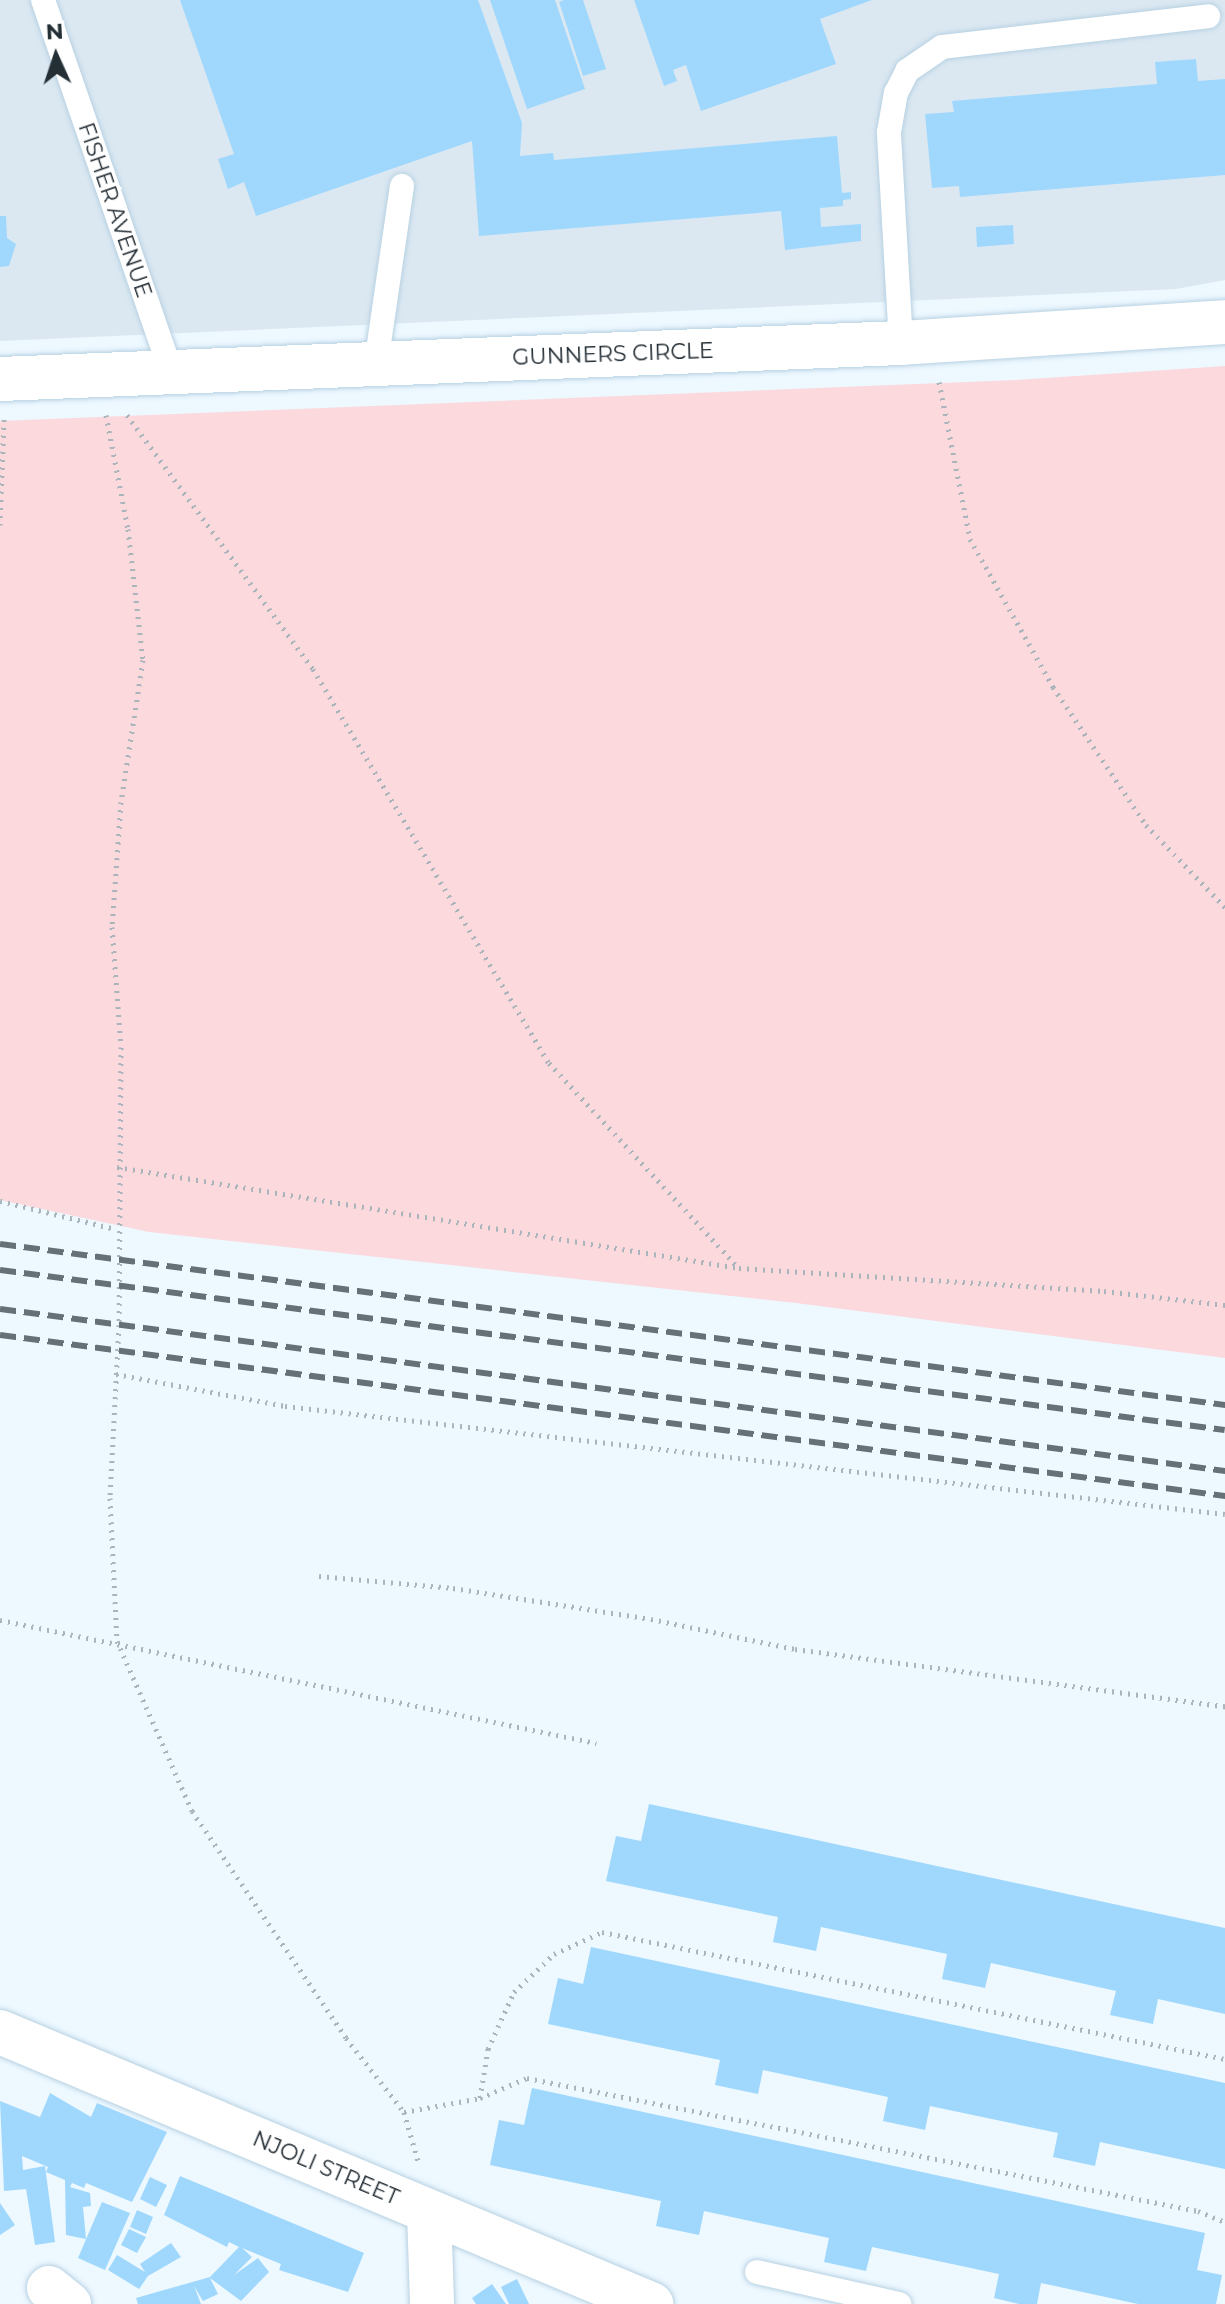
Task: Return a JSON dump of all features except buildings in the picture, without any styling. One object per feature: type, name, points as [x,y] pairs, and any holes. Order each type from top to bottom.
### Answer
[{"type":"street","name":"GUNNERS CIRCLE","points":[[2,379],[917,342],[1225,322]]},
{"type":"street","name":"NJOLI STREET","points":[[0,2032],[651,2304]]},
{"type":"street","points":[[421,2209],[432,2304]]},
{"type":"lane","name":"FISHER AVENUE","points":[[43,0],[172,374]]},
{"type":"lane","points":[[917,342],[889,132],[896,93],[907,71],[942,47],[1152,11],[1208,16]]},
{"type":"lane","points":[[376,364],[402,186]]},
{"type":"lane","points":[[757,2272],[899,2304]]},
{"type":"path","points":[[917,342],[970,539],[1053,687],[1146,825],[1225,907]]},
{"type":"path","points":[[98,376],[128,529],[143,660],[121,802],[112,927],[121,1047],[116,1374],[110,1498],[117,1641],[192,1811],[346,2038],[404,2112],[420,2168],[421,2209]]},
{"type":"path","points":[[98,376],[313,669],[549,1063],[739,1268]]},
{"type":"path","points":[[0,525],[2,379]]},
{"type":"path","points":[[117,1167],[739,1268],[1104,1291],[1225,1305]]},
{"type":"path","points":[[0,1201],[116,1229]]},
{"type":"path","points":[[116,1374],[285,1406],[1225,1514]]},
{"type":"path","points":[[319,1576],[453,1588],[651,1619],[795,1649],[1225,1706]]},
{"type":"path","points":[[0,1620],[117,1641],[596,1743]]},
{"type":"path","points":[[480,2098],[488,2049],[514,1992],[554,1954],[602,1932],[1225,2059]]},
{"type":"path","points":[[404,2112],[480,2098],[527,2078],[1183,2207],[1225,2222]]},
{"type":"shaded area","points":[[0,0],[1225,0],[1225,280],[1176,289],[0,341]]},
{"type":"shaded area","points":[[1225,366],[1225,1358],[796,1303],[149,1232],[0,1200],[0,421],[1016,380]]},
{"type":"railway","points":[[0,1244],[1225,1405]]},
{"type":"railway","points":[[0,1270],[1225,1430]]},
{"type":"railway","points":[[0,1309],[1225,1471]]},
{"type":"railway","points":[[0,1335],[1225,1496]]}]
